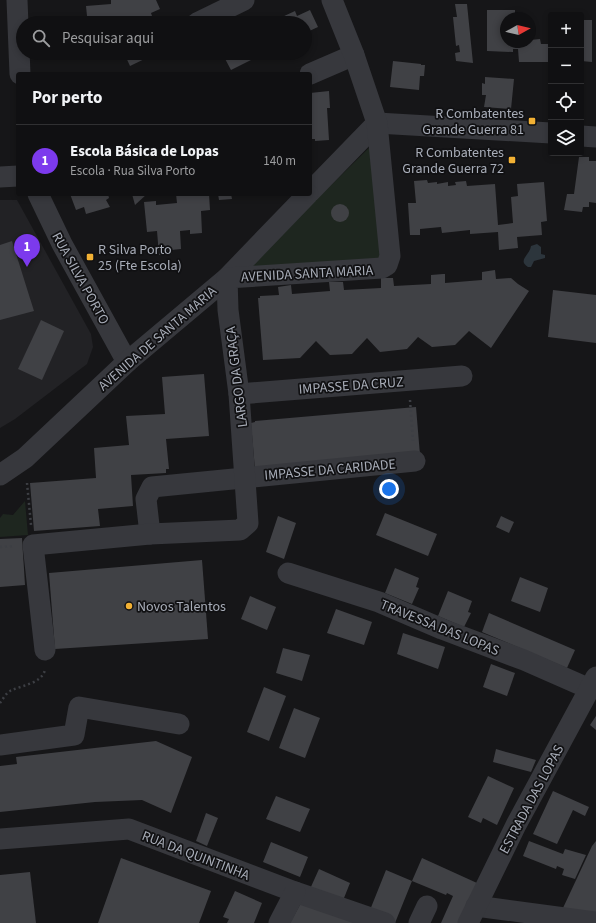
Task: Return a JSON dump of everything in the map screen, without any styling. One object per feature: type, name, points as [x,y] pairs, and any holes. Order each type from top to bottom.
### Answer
[{"type":"street","points":[[17,0],[18,16]]},
{"type":"street","points":[[211,16],[244,0]]},
{"type":"street","points":[[332,0],[354,55],[377,123],[548,133]]},
{"type":"street","points":[[312,73],[354,55]]},
{"type":"street","points":[[19,60],[20,72]]},
{"type":"street","name":"AVENIDA DE SANTA MARIA","points":[[312,190],[377,123]]},
{"type":"street","name":"AVENIDA SANTA MARIA","points":[[227,278],[382,268],[387,265],[390,256],[377,123]]},
{"type":"street","points":[[584,136],[596,137]]},
{"type":"street","points":[[0,176],[16,176]]},
{"type":"street","name":"RUA SILVA PORTO","points":[[39,196],[62,244],[127,362]]},
{"type":"street","name":"AVENIDA DE SANTA MARIA","points":[[0,474],[25,458],[127,362],[227,278],[306,196]]},
{"type":"street","name":"LARGO DA GRAÇA","points":[[33,545],[150,534],[240,530],[248,523],[246,477],[239,394],[228,310],[227,278]]},
{"type":"street","name":"IMPASSE DA CRUZ","points":[[239,394],[462,376]]},
{"type":"street","name":"IMPASSE DA CARIDADE","points":[[246,477],[415,461]]},
{"type":"street","points":[[150,534],[146,499],[152,486],[246,477]]},
{"type":"street","points":[[33,545],[45,650]]},
{"type":"street","name":"TRAVESSA DAS LOPAS","points":[[288,573],[379,602],[442,629],[524,660],[593,683]]},
{"type":"street","name":"ESTRADA DAS LOPAS","points":[[472,914],[516,825],[593,683]]},
{"type":"street","points":[[0,745],[74,735],[79,707],[179,724]]},
{"type":"street","name":"RUA DA QUINTINHA","points":[[0,839],[128,829],[295,892],[385,923]]},
{"type":"street","points":[[279,923],[295,892]]},
{"type":"street","points":[[472,914],[596,922]]},
{"type":"path","points":[[408,380],[415,461]]},
{"type":"path","points":[[25,458],[33,545]]},
{"type":"path","points":[[0,704],[9,692],[34,682],[44,674],[48,662],[45,650]]},
{"type":"shaded area","points":[[373,144],[381,259],[246,269]]},
{"type":"shaded area","points":[[0,200],[17,200],[91,334],[93,347],[87,364],[15,419],[0,428]]},
{"type":"shaded area","points":[[537,244],[541,247],[541,254],[545,255],[545,258],[534,261],[531,267],[528,267],[524,260],[531,246]]},
{"type":"shaded area","points":[[25,501],[28,535],[0,537],[0,518],[3,514],[13,515]]},
{"type":"building","points":[[111,0],[156,0],[160,9],[151,13],[152,16],[87,16],[86,6],[111,4]]},
{"type":"building","points":[[455,4],[467,4],[473,63],[456,61],[455,53],[460,52],[459,45],[456,46],[453,17],[457,17]]},
{"type":"building","points":[[310,10],[318,27],[312,30],[312,16],[297,16]]},
{"type":"building","points":[[487,10],[515,10],[515,12],[500,12],[500,48],[536,48],[536,39],[540,39],[541,44],[548,44],[548,62],[519,62],[518,49],[513,49],[513,52],[487,51]]},
{"type":"building","points":[[295,11],[297,16],[284,16]]},
{"type":"building","points":[[584,20],[592,20],[592,62],[584,61]]},
{"type":"building","points":[[127,60],[142,60],[130,66]]},
{"type":"building","points":[[226,60],[251,60],[231,70]]},
{"type":"building","points":[[393,61],[425,65],[424,76],[420,76],[419,90],[390,87]]},
{"type":"building","points":[[485,77],[514,79],[511,109],[484,107],[486,95],[482,95],[482,83],[485,84]]},
{"type":"building","points":[[329,91],[330,108],[327,108],[329,140],[315,141],[315,139],[312,139],[312,93]]},
{"type":"building","points":[[579,157],[589,157],[589,161],[596,161],[596,203],[589,202],[589,207],[583,207],[582,212],[564,210],[567,194],[574,194]]},
{"type":"building","points":[[427,180],[428,183],[437,182],[437,184],[448,182],[448,186],[456,185],[455,182],[466,181],[467,186],[495,184],[498,225],[513,223],[511,197],[518,196],[517,184],[544,182],[547,221],[541,222],[542,235],[517,237],[518,248],[499,250],[498,232],[470,234],[470,230],[442,233],[441,227],[420,229],[420,235],[410,235],[408,203],[416,203],[414,181]]},
{"type":"building","points":[[71,196],[108,196],[109,198],[106,200],[110,207],[86,214],[84,207],[76,210]]},
{"type":"building","points":[[133,196],[145,196],[135,205]]},
{"type":"building","points":[[176,196],[209,196],[210,210],[201,211],[202,233],[190,234],[190,230],[180,231],[181,249],[171,250],[172,254],[159,255],[157,231],[147,232],[144,202],[156,201],[156,205],[177,203]]},
{"type":"building","points":[[218,196],[231,196],[232,199],[219,200]]},
{"type":"building","points":[[340,204],[347,206],[349,213],[347,220],[340,222],[333,220],[331,213],[333,206]]},
{"type":"building","points":[[12,241],[34,311],[0,320],[0,245]]},
{"type":"building","points":[[495,270],[496,279],[511,278],[529,291],[491,348],[469,331],[455,345],[432,347],[418,337],[407,349],[380,352],[367,338],[352,354],[330,355],[316,341],[300,358],[263,360],[258,298],[260,298],[260,296],[279,295],[278,287],[291,285],[292,294],[330,291],[329,282],[343,282],[344,290],[381,288],[381,278],[393,278],[394,286],[431,284],[431,275],[443,274],[445,274],[445,283],[482,280],[482,272]]},
{"type":"building","points":[[553,290],[596,295],[596,343],[548,337]]},
{"type":"building","points":[[41,320],[64,331],[42,380],[18,369]]},
{"type":"building","points":[[204,374],[209,436],[166,439],[169,469],[166,469],[166,473],[131,475],[133,506],[98,509],[100,526],[34,531],[30,483],[96,478],[94,448],[129,445],[126,416],[165,414],[162,377]]},
{"type":"building","points":[[416,407],[420,455],[255,470],[251,423],[255,421]]},
{"type":"building","points":[[385,513],[437,534],[428,556],[376,535]]},
{"type":"building","points":[[278,516],[296,523],[284,559],[266,552]]},
{"type":"building","points":[[501,516],[514,522],[509,533],[496,527]]},
{"type":"building","points":[[22,538],[25,585],[0,587],[0,539]]},
{"type":"building","name":"Novos Talentos","points":[[202,560],[208,639],[55,649],[49,573]]},
{"type":"building","points":[[395,568],[419,578],[416,587],[419,588],[412,604],[385,593]]},
{"type":"building","points":[[520,577],[548,588],[540,612],[511,601]]},
{"type":"building","points":[[448,591],[472,601],[468,612],[471,613],[464,627],[438,616]]},
{"type":"building","points":[[250,596],[276,607],[267,630],[241,619]]},
{"type":"building","points":[[336,609],[372,622],[364,645],[327,633]]},
{"type":"building","points":[[489,613],[575,650],[567,668],[482,632]]},
{"type":"building","points":[[403,633],[445,647],[438,669],[397,654]]},
{"type":"building","points":[[283,648],[310,655],[302,681],[276,673]]},
{"type":"building","points":[[491,664],[515,673],[507,696],[483,687]]},
{"type":"building","points":[[264,687],[286,696],[269,741],[247,732]]},
{"type":"building","points":[[294,708],[320,718],[305,758],[279,748]]},
{"type":"building","points":[[596,716],[596,730],[590,725]]},
{"type":"building","points":[[156,741],[192,757],[171,813],[142,800],[95,802],[0,812],[0,766],[17,764],[16,757]]},
{"type":"building","points":[[496,749],[536,760],[531,772],[493,762]]},
{"type":"building","points":[[488,776],[514,788],[497,825],[483,818],[481,823],[468,817]]},
{"type":"building","points":[[553,791],[589,807],[585,816],[573,810],[557,844],[533,834]]},
{"type":"building","points":[[276,796],[310,809],[300,832],[266,819]]},
{"type":"building","points":[[206,813],[218,818],[207,846],[196,841]]},
{"type":"building","points":[[529,841],[563,854],[565,849],[586,855],[575,879],[562,875],[564,869],[557,866],[556,869],[523,856]]},
{"type":"building","points":[[596,841],[596,916],[563,908],[592,846]]},
{"type":"building","points":[[271,842],[308,857],[300,877],[263,862]]},
{"type":"building","points":[[121,858],[211,891],[199,923],[98,923]]},
{"type":"building","points":[[422,858],[477,883],[460,923],[441,923],[453,896],[447,893],[446,895],[412,881]]},
{"type":"building","points":[[319,869],[350,883],[342,903],[310,889]]},
{"type":"building","points":[[386,870],[412,881],[395,923],[388,923],[368,915]]},
{"type":"building","points":[[30,872],[36,923],[0,923],[0,875]]},
{"type":"building","points":[[235,891],[262,903],[254,923],[227,923],[229,919],[223,917]]},
{"type":"building","points":[[302,901],[356,923],[290,923]]},
{"type":"place","name":"R Combatentes Grande Guerra 81","points":[[532,121]]},
{"type":"place","name":"R Combatentes Grande Guerra 72","points":[[512,160]]},
{"type":"place","name":"R Silva Porto 25 (Fte Escola)","points":[[90,257]]},
{"type":"place","name":"Escola Básica de Lopas","points":[[27,267]]},
{"type":"place","name":"Novos Talentos","points":[[129,606]]}]
